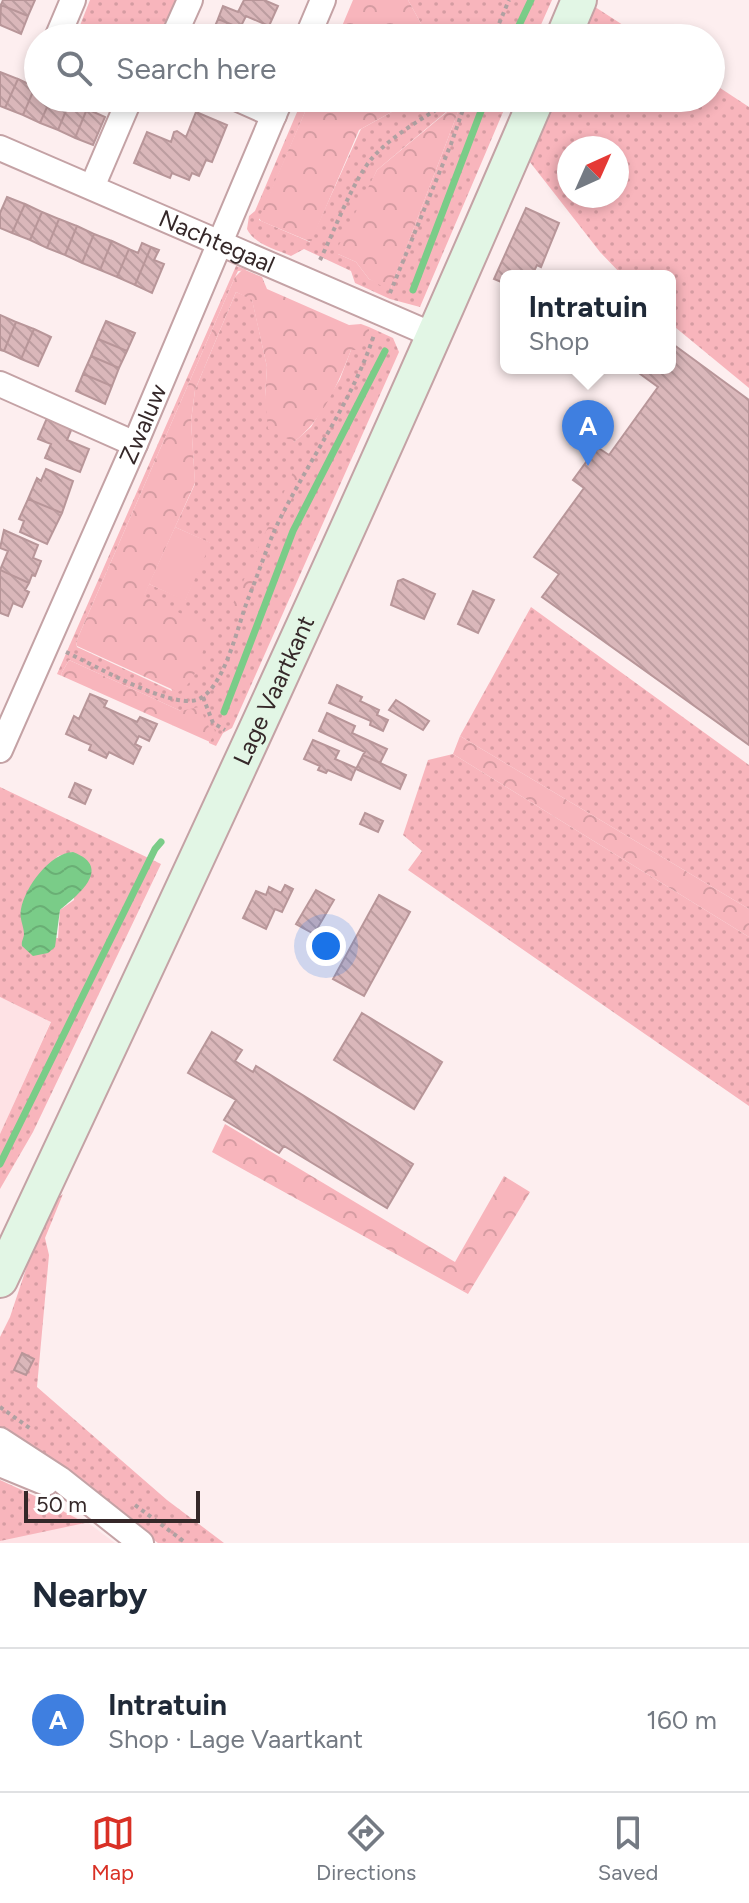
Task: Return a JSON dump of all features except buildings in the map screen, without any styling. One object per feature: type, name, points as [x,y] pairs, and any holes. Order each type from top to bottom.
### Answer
[{"type":"street","points":[[63,24],[73,0]]},
{"type":"street","points":[[179,24],[190,0]]},
{"type":"street","points":[[313,24],[323,0]]},
{"type":"street","points":[[569,24],[579,0]]},
{"type":"street","points":[[92,187],[124,112]]},
{"type":"street","name":"Zwaluw","points":[[0,750],[222,243],[276,112]]},
{"type":"street","name":"Lage Vaartkant","points":[[0,1280],[135,995],[435,336],[531,112]]},
{"type":"street","name":"Nachtegaal","points":[[0,148],[435,336]]},
{"type":"street","points":[[0,384],[135,444]]},
{"type":"street","points":[[0,1440],[60,1479],[141,1543]]},
{"type":"street","points":[[0,1464],[84,1501]]},
{"type":"path","points":[[499,24],[509,0]]},
{"type":"path","points":[[310,282],[372,158],[434,112]]},
{"type":"path","points":[[48,643],[173,701],[186,702],[203,697],[215,684],[277,526],[358,376],[462,112]]},
{"type":"path","points":[[203,697],[213,723],[235,734]]},
{"type":"path","points":[[173,1543],[178,1537]]},
{"type":"shaded area","points":[[0,997],[51,1021],[0,1134]]},
{"type":"shaded area","points":[[0,1495],[83,1519],[115,1543],[0,1543]]},
{"type":"green space","points":[[90,0],[183,0],[173,24],[81,24]]},
{"type":"green space","points":[[353,0],[408,0],[421,24],[343,24]]},
{"type":"green space","points":[[408,0],[552,0],[541,24],[421,24]]},
{"type":"green space","points":[[592,5],[621,24],[584,24]]},
{"type":"green space","points":[[725,91],[749,107],[749,388],[676,328],[676,270],[617,270],[566,208],[629,208],[629,136],[557,136],[557,197],[526,157],[546,112],[725,112]]},
{"type":"green space","points":[[297,112],[305,112],[259,220],[310,242],[361,129],[392,112],[446,112],[377,170],[338,254],[356,262],[369,279],[391,288],[458,112],[503,112],[420,307],[390,299],[355,283],[351,271],[304,249],[291,256],[260,243],[247,229],[249,216],[255,211]]},
{"type":"green space","points":[[305,112],[392,112],[359,130],[311,242],[259,218]]},
{"type":"green space","points":[[447,112],[458,112],[391,288],[387,289],[369,279],[356,262],[336,251],[377,170]]},
{"type":"green space","points":[[236,266],[248,270],[238,271],[235,277],[76,642],[77,647],[172,691],[143,597],[149,584],[185,600],[210,543],[175,527],[195,484],[191,421],[195,390],[236,292],[252,299],[267,367],[265,397],[294,442],[311,427],[340,379],[351,350],[369,327],[393,338],[399,352],[232,728],[223,733],[216,746],[209,743],[209,727],[69,660],[62,676],[57,674]]},
{"type":"green space","points":[[243,269],[262,277],[267,289],[349,325],[369,327],[369,331],[359,350],[351,350],[321,412],[294,442],[268,429],[265,397],[267,367],[252,300],[236,292],[195,390],[191,421],[195,483],[144,596],[209,627],[191,681],[178,692],[77,646],[76,642],[235,277]]},
{"type":"green space","points":[[294,470],[303,474],[239,612],[231,608]]},
{"type":"green space","points":[[175,527],[211,543],[185,601],[149,584]]},
{"type":"green space","points":[[531,607],[749,765],[749,909],[460,736]]},
{"type":"green space","points":[[69,660],[181,711],[199,707],[209,727],[216,730],[210,742],[62,676]]},
{"type":"green space","points":[[460,736],[749,909],[749,937],[453,754]]},
{"type":"green space","points":[[453,754],[749,937],[749,1106],[408,870],[422,851],[403,835],[428,760]]},
{"type":"green space","points":[[0,787],[161,864],[33,1132],[0,1189],[0,1134],[51,1022],[0,997]],"holes":[[[73,852],[74,900],[60,910],[58,938],[24,935],[28,891],[58,856]]]},
{"type":"green space","points":[[225,1124],[455,1262],[504,1176],[530,1192],[468,1294],[212,1152]]},
{"type":"green space","points":[[63,1194],[45,1238],[49,1255],[37,1387],[167,1500],[224,1543],[158,1543],[0,1430],[0,1337],[10,1317],[47,1206]]},
{"type":"green space","points":[[0,1480],[35,1496],[85,1523],[0,1541]]},
{"type":"water","points":[[73,852],[91,866],[88,882],[60,910],[55,947],[48,953],[33,956],[22,946],[23,900],[47,865]]},
{"type":"waterway","points":[[520,24],[531,0]]},
{"type":"waterway","points":[[413,290],[481,112]]},
{"type":"waterway","points":[[224,712],[293,531],[385,351]]},
{"type":"waterway","points":[[0,1164],[161,842]]},
{"type":"place","name":"Intratuin","points":[[588,466]]}]
